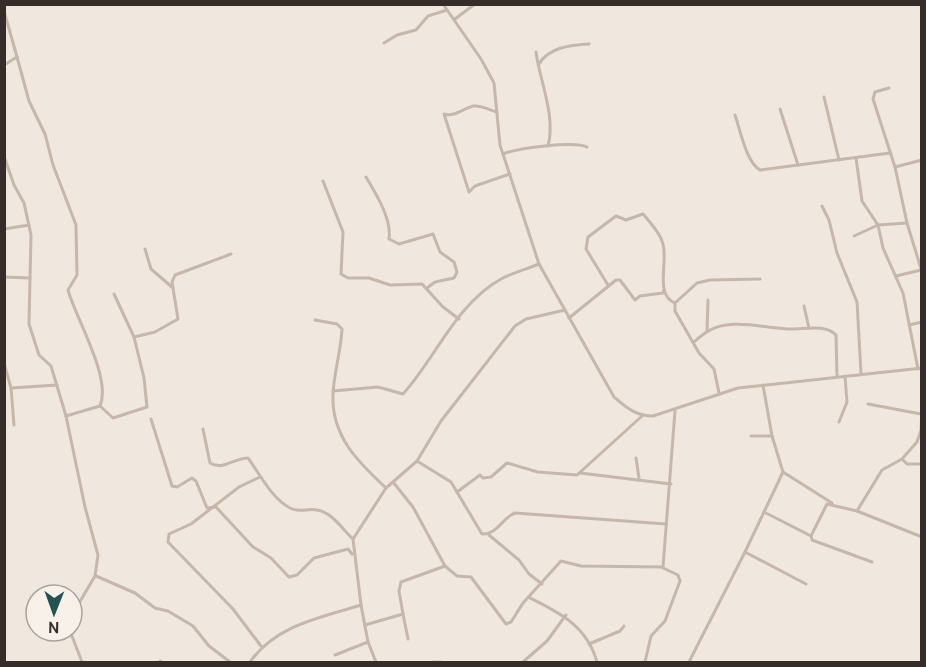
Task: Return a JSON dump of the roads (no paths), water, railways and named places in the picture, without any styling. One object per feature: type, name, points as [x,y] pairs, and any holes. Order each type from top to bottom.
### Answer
[{"type":"street","points":[[443,4],[455,19],[494,83],[503,154],[539,264],[594,357],[614,398],[627,409],[642,416],[675,411],[719,393],[763,385],[920,368],[903,293],[883,248],[878,225],[862,201],[856,158]]},
{"type":"street","points":[[455,19],[475,4]]},
{"type":"street","points":[[384,43],[397,35],[416,30],[428,16],[447,10]]},
{"type":"street","points":[[4,11],[29,101],[45,134],[53,165],[76,225],[77,275],[68,290],[99,375],[102,401],[100,406]]},
{"type":"street","points":[[538,66],[544,56],[553,51],[589,44]]},
{"type":"street","points":[[536,51],[546,97],[550,138],[548,146]]},
{"type":"street","points":[[4,65],[17,57]]},
{"type":"street","points":[[889,88],[873,94],[895,167],[907,223],[920,258],[921,271],[896,276]]},
{"type":"street","points":[[824,97],[839,160]]},
{"type":"street","points":[[497,112],[482,106],[473,106],[450,116],[444,114],[469,192],[475,186],[510,174]]},
{"type":"street","points":[[780,109],[798,165]]},
{"type":"street","points":[[735,114],[756,168],[767,170],[890,153]]},
{"type":"street","points":[[503,154],[548,146],[580,144],[587,147]]},
{"type":"street","points":[[4,156],[14,185],[24,203],[29,225],[29,324],[39,355],[51,366],[57,385],[98,555],[95,576],[84,595]]},
{"type":"street","points":[[895,167],[921,160]]},
{"type":"street","points":[[366,177],[383,211],[390,232],[389,239],[399,244],[433,234],[440,252],[454,262],[457,272],[454,278],[435,282],[427,288]]},
{"type":"street","points":[[323,181],[343,232],[341,274],[348,278],[369,278],[390,285],[422,284],[433,298],[459,319]]},
{"type":"street","points":[[822,206],[829,220],[837,253],[857,303],[861,373]]},
{"type":"street","points":[[608,285],[586,249],[588,237],[610,218],[616,216],[626,220],[643,214],[662,240],[665,258],[664,290],[667,298],[675,303]]},
{"type":"street","points":[[854,236],[878,225],[907,223]]},
{"type":"street","points":[[4,229],[29,225]]},
{"type":"street","points":[[145,249],[151,269],[172,288]]},
{"type":"street","points":[[134,337],[154,332],[178,319],[172,288],[172,278],[175,274],[231,254]]},
{"type":"street","points":[[333,391],[378,387],[403,394],[459,319],[482,294],[500,279],[539,264]]},
{"type":"street","points":[[4,277],[30,278]]},
{"type":"street","points":[[675,303],[698,284],[710,280],[760,279]]},
{"type":"street","points":[[569,318],[616,280],[620,280],[636,300],[640,296],[663,293],[664,290]]},
{"type":"street","points":[[100,406],[113,418],[148,405],[134,337],[114,294]]},
{"type":"street","points":[[707,330],[708,300]]},
{"type":"street","points":[[675,303],[675,311],[714,369],[719,393]]},
{"type":"street","points":[[804,306],[809,328]]},
{"type":"street","points":[[376,663],[368,642],[361,605],[353,539],[386,488],[417,461],[441,421],[515,326],[526,319],[565,310]]},
{"type":"street","points":[[315,320],[337,324],[342,329],[333,391],[337,425],[354,458],[386,488]]},
{"type":"street","points":[[909,325],[921,322]]},
{"type":"street","points":[[694,342],[707,330],[741,324],[828,330],[837,335],[837,376]]},
{"type":"street","points":[[4,363],[11,388],[14,426]]},
{"type":"street","points":[[839,422],[847,402],[845,376]]},
{"type":"street","points":[[11,388],[57,385]]},
{"type":"street","points":[[763,385],[772,436],[783,472],[832,503],[921,537]]},
{"type":"street","points":[[868,404],[921,414]]},
{"type":"street","points":[[66,416],[100,406]]},
{"type":"street","points":[[857,511],[882,470],[902,459],[917,442],[921,430],[921,406]]},
{"type":"street","points":[[663,567],[675,411]]},
{"type":"street","points":[[580,473],[642,416]]},
{"type":"street","points":[[151,419],[172,486],[177,487],[192,478],[196,481],[207,508],[216,507]]},
{"type":"street","points":[[202,429],[210,463],[220,467],[248,458],[260,477],[287,506],[296,511],[316,509],[323,512],[353,539]]},
{"type":"street","points":[[751,436],[772,436]]},
{"type":"street","points":[[636,458],[639,478]]},
{"type":"street","points":[[902,459],[907,464],[921,464]]},
{"type":"street","points":[[417,461],[451,482],[482,534],[489,534],[515,513],[666,524]]},
{"type":"street","points":[[457,492],[480,475],[483,478],[491,477],[507,463],[538,472],[639,478],[671,484]]},
{"type":"street","points":[[689,663],[783,472]]},
{"type":"street","points":[[260,477],[230,493],[216,507],[191,524],[169,534],[168,542],[233,609],[261,646]]},
{"type":"street","points":[[393,482],[412,507],[445,567],[457,576],[471,577],[506,624],[511,622],[561,561],[581,566],[663,567],[678,575],[680,581],[665,621],[651,636],[645,663]]},
{"type":"street","points":[[811,536],[825,506],[832,503]]},
{"type":"street","points":[[216,507],[253,547],[272,558],[289,577],[297,575],[315,558],[348,549],[354,556]]},
{"type":"street","points":[[764,512],[811,536],[812,540],[872,562]]},
{"type":"street","points":[[489,534],[542,584]]},
{"type":"street","points":[[745,552],[806,584]]},
{"type":"street","points":[[408,639],[399,591],[401,582],[445,567]]},
{"type":"street","points":[[95,576],[135,592],[155,608],[168,611],[193,626],[208,646],[230,663]]},
{"type":"street","points":[[530,598],[566,615],[580,628],[597,663]]},
{"type":"street","points":[[250,663],[261,646],[292,627],[361,605]]},
{"type":"street","points":[[365,625],[403,614]]},
{"type":"street","points":[[523,663],[547,640],[566,615]]},
{"type":"street","points":[[589,644],[620,631],[624,627]]},
{"type":"street","points":[[335,655],[368,642]]},
{"type":"street","points":[[76,643],[82,663]]},
{"type":"street","points":[[433,663],[441,663]]}]
